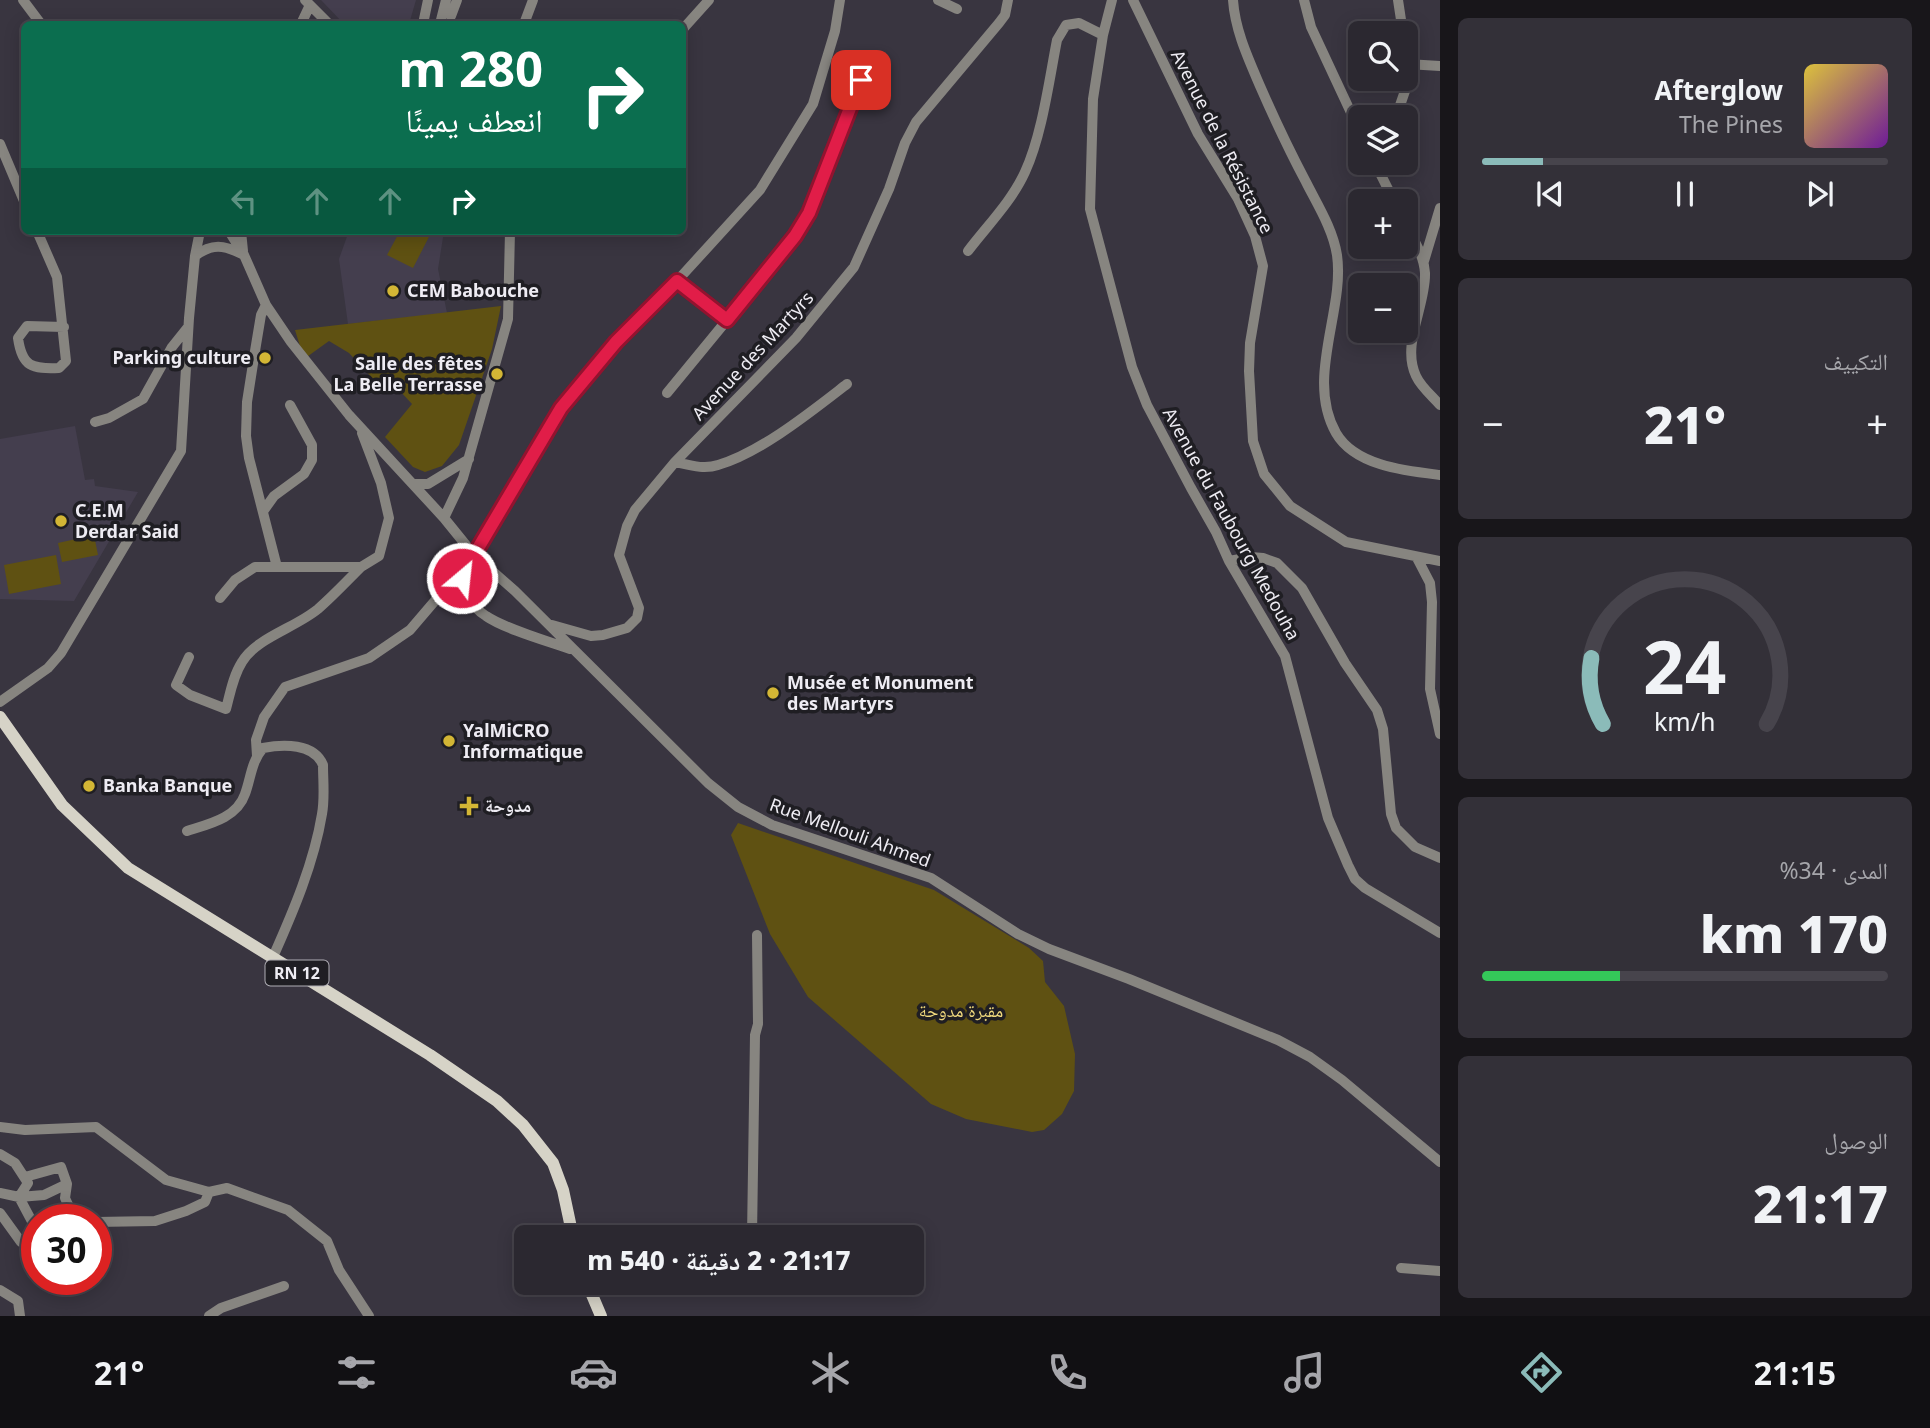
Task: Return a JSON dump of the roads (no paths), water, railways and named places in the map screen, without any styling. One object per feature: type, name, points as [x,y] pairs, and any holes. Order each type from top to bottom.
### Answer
[{"type":"main road","name":"RN 12","points":[[0,717],[62,805],[128,868],[430,1055],[498,1101],[523,1125],[553,1163],[563,1190],[570,1225]]},
{"type":"main road","points":[[592,1295],[601,1316]]},
{"type":"street","points":[[23,0],[39,21]]},
{"type":"street","points":[[424,21],[428,0]]},
{"type":"street","points":[[441,21],[446,0]]},
{"type":"street","points":[[452,16],[457,0]]},
{"type":"street","points":[[525,21],[533,0]]},
{"type":"street","points":[[686,26],[709,0]]},
{"type":"street","points":[[257,756],[256,740],[264,717],[285,687],[369,659],[410,630],[474,555],[561,408],[616,342],[677,281],[760,190],[813,104],[835,31],[840,0]]},
{"type":"street","points":[[939,0],[957,9]]},
{"type":"street","name":"Avenue des Martyrs","points":[[548,624],[591,636],[627,628],[637,618],[639,608],[619,555],[626,527],[635,510],[675,462],[796,338],[853,267],[889,189],[911,131],[1005,15],[1008,0]]},
{"type":"street","name":"Avenue du Faubourg Medouha","points":[[1112,0],[1103,35],[1093,99],[1090,209],[1132,367],[1147,405],[1229,561],[1285,656],[1328,817],[1352,872],[1365,888],[1440,933]]},
{"type":"street","name":"Avenue de la Résistance","points":[[1133,0],[1198,134],[1238,199],[1261,254],[1263,266],[1250,343],[1249,371],[1253,442],[1264,474],[1290,506],[1334,536],[1359,547],[1440,561]]},
{"type":"street","points":[[1233,0],[1234,14],[1245,50],[1282,135],[1323,215],[1336,253],[1338,269],[1324,366],[1326,405],[1330,421],[1342,443],[1374,461],[1394,470],[1440,475]]},
{"type":"street","points":[[1304,0],[1311,27],[1348,106]]},
{"type":"street","points":[[1398,0],[1401,21]]},
{"type":"street","points":[[302,21],[308,2],[326,21]]},
{"type":"street","points":[[968,251],[1012,194],[1026,171],[1041,119],[1057,40],[1062,32],[1066,26],[1079,23],[1103,35]]},
{"type":"street","points":[[667,393],[795,236],[809,213],[869,57]]},
{"type":"street","points":[[1418,65],[1440,66]]},
{"type":"street","points":[[0,144],[21,194]]},
{"type":"street","points":[[1440,208],[1424,262],[1424,289],[1413,338],[1412,366],[1422,385],[1440,405]]},
{"type":"street","points":[[39,235],[57,276],[64,327],[66,361],[59,368],[40,369],[27,363],[20,353],[18,338],[27,326],[64,327]]},
{"type":"street","points":[[0,702],[48,668],[61,653],[181,451],[189,327],[199,235]]},
{"type":"street","name":"Rue Mellouli Ahmed","points":[[232,235],[244,255],[266,305],[290,342],[474,555],[548,624],[708,783],[738,807],[772,825],[931,878],[1018,934],[1049,949],[1278,1040],[1342,1080],[1440,1161]]},
{"type":"street","points":[[242,235],[244,255]]},
{"type":"street","points":[[444,518],[463,478],[508,319],[510,235]]},
{"type":"street","points":[[195,256],[205,248],[220,246],[228,246],[244,255]]},
{"type":"street","points":[[1418,250],[1424,262]]},
{"type":"street","points":[[677,281],[727,320]]},
{"type":"street","points":[[266,305],[261,315],[247,402],[246,436],[248,458],[277,567]]},
{"type":"street","points":[[94,422],[109,418],[143,398],[172,347],[189,327]]},
{"type":"street","points":[[675,462],[694,466],[717,466],[745,454],[811,412],[847,384]]},
{"type":"street","points":[[264,510],[274,496],[304,474],[312,460],[312,445],[290,405]]},
{"type":"street","points":[[189,657],[176,685],[190,695],[226,709],[242,661],[257,644],[287,630],[318,609],[361,568],[379,556],[388,518],[381,483],[360,426]]},
{"type":"street","points":[[413,485],[428,484],[469,459]]},
{"type":"street","points":[[1229,561],[1263,558],[1277,564],[1302,587],[1345,663],[1377,710],[1383,729],[1391,814],[1396,828],[1415,847],[1440,858]]},
{"type":"street","points":[[1417,558],[1430,583],[1430,689],[1440,734]]},
{"type":"street","points":[[220,598],[235,580],[255,567],[361,568]]},
{"type":"street","points":[[463,568],[461,574],[464,587],[487,617],[574,650]]},
{"type":"street","points":[[187,831],[214,823],[236,808],[245,795],[262,748],[301,747],[315,752],[323,765],[323,811],[317,838],[273,957]]},
{"type":"street","points":[[752,1225],[755,1035],[758,1024],[757,935]]},
{"type":"street","points":[[2,1128],[96,1127],[166,1180],[209,1192],[227,1188],[288,1210],[327,1241],[339,1270],[369,1316]]},
{"type":"street","points":[[0,1154],[15,1163],[28,1183],[19,1197]]},
{"type":"street","points":[[25,1177],[61,1167],[67,1184],[65,1198],[68,1204]]},
{"type":"street","points":[[0,1193],[19,1197],[44,1195],[67,1184]]},
{"type":"street","points":[[112,1222],[155,1221],[205,1202],[209,1192]]},
{"type":"street","points":[[19,1197],[23,1204]]},
{"type":"street","points":[[0,1213],[21,1242]]},
{"type":"street","points":[[1401,1268],[1440,1271]]},
{"type":"street","points":[[209,1316],[222,1308],[285,1286]]},
{"type":"street","points":[[0,1290],[18,1301],[20,1316]]},
{"type":"place","name":"CEM Babouche","points":[[393,291]]},
{"type":"place","name":"Parking culture","points":[[265,358]]},
{"type":"place","name":"Salle des fêtes La Belle Terrasse","points":[[497,374]]},
{"type":"place","name":"C.E.M Derdar Said","points":[[61,521]]},
{"type":"place","name":"Musée et Monument des Martyrs","points":[[773,693]]},
{"type":"place","name":"YalMiCRO Informatique","points":[[449,741]]},
{"type":"place","name":"Banka Banque","points":[[89,786]]},
{"type":"place","name":"مدوحة","points":[[469,806]]},
{"type":"park label","name":"مقبرة مدوحة","points":[[961,1011]]}]
